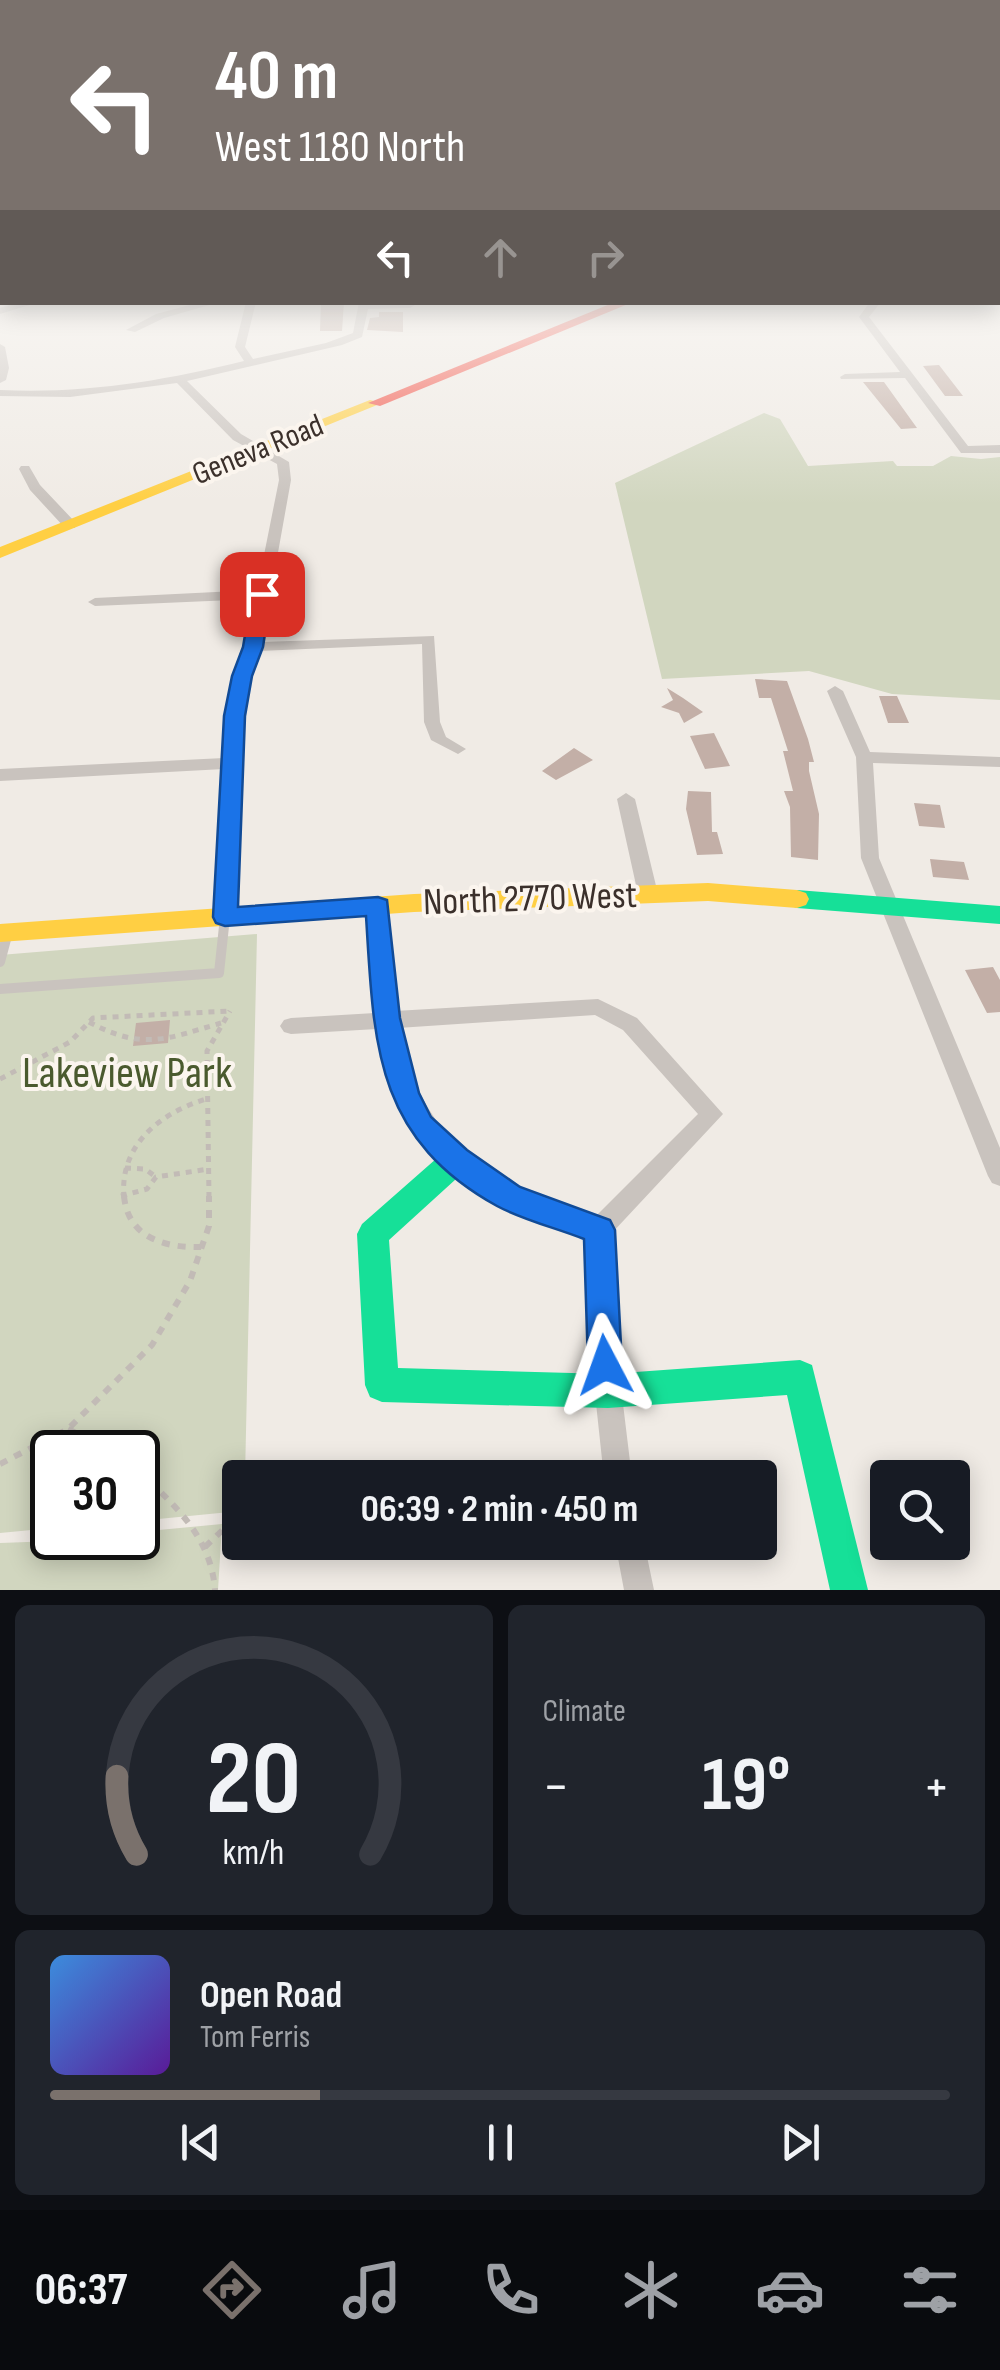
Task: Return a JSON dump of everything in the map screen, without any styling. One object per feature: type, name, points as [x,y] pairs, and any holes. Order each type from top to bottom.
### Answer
[{"type":"street","points":[[0,380],[4,368],[2,355]]},
{"type":"street","points":[[245,355],[251,364]]},
{"type":"street","points":[[0,392],[45,397],[76,395],[180,380],[283,355]]},
{"type":"street","name":"Geneva Road","points":[[0,553],[494,355]]},
{"type":"street","points":[[893,355],[965,450],[1000,449]]},
{"type":"street","points":[[845,377],[908,375]]},
{"type":"street","points":[[180,380],[237,437],[283,462],[285,480],[253,647],[234,716],[225,917]]},
{"type":"street","points":[[25,469],[34,487],[70,526]]},
{"type":"street","points":[[95,602],[262,594]]},
{"type":"street","points":[[253,647],[429,639],[432,722],[439,740],[458,749]]},
{"type":"street","points":[[836,691],[864,757],[870,858],[1000,1176]]},
{"type":"street","points":[[864,757],[1000,762]]},
{"type":"street","points":[[0,776],[234,764]]},
{"type":"street","points":[[626,799],[648,894]]},
{"type":"street","name":"North 2770 West","points":[[4,932],[378,906],[708,892],[1000,916]]},
{"type":"street","points":[[378,906],[386,1018],[404,1095],[421,1126],[456,1160],[510,1197],[599,1230]]},
{"type":"street","points":[[291,1026],[598,1006],[630,1024],[712,1114],[599,1230],[602,1338],[616,1460]]},
{"type":"street","points":[[456,1160],[373,1234],[382,1385],[608,1391],[800,1377],[849,1590]]},
{"type":"street","points":[[633,1560],[639,1590]]},
{"type":"lane","points":[[0,989],[219,973],[225,917]]},
{"type":"lane","points":[[0,962],[4,932]]},
{"type":"path","points":[[0,1079],[70,1042],[94,1018],[230,1011],[207,1050],[208,1226],[190,1281],[152,1346],[68,1429],[0,1464]]},
{"type":"path","points":[[89,1022],[116,1039],[145,1043],[178,1039],[224,1022]]},
{"type":"path","points":[[201,1247],[162,1245],[133,1222],[121,1196],[124,1168],[139,1141],[157,1121],[206,1099]]},
{"type":"path","points":[[124,1168],[145,1169],[156,1177]]},
{"type":"path","points":[[121,1196],[147,1188],[156,1177],[209,1170]]},
{"type":"path","points":[[160,1492],[182,1512],[214,1561],[215,1590]]},
{"type":"path","points":[[205,1547],[222,1531]]},
{"type":"green space","points":[[764,413],[780,419],[808,466],[893,461],[897,466],[933,466],[951,456],[1000,457],[1000,700],[892,694],[809,671],[662,679],[615,483]]},
{"type":"green space","name":"Lakeview Park","points":[[257,934],[245,1460],[222,1460],[222,1513],[160,1519],[160,1430],[30,1430],[30,1530],[0,1533],[0,955]]},
{"type":"green space","points":[[222,1524],[218,1590],[0,1590],[0,1543],[30,1542],[30,1560],[160,1560],[160,1530]]},
{"type":"building","points":[[939,365],[963,396],[945,396],[923,366]]},
{"type":"building","points":[[863,382],[884,382],[917,428],[901,429]]},
{"type":"building","points":[[755,679],[787,681],[808,739],[814,762],[809,762],[809,771],[819,814],[818,860],[791,857],[790,807],[784,791],[793,791],[783,751],[788,751],[771,698],[759,698]]},
{"type":"building","points":[[667,688],[703,712],[684,723],[679,713],[661,707],[673,700]]},
{"type":"building","points":[[879,696],[897,696],[909,723],[888,723]]},
{"type":"building","points":[[714,733],[730,766],[705,769],[690,736]]},
{"type":"building","points":[[574,748],[593,760],[556,780],[542,771]]},
{"type":"building","points":[[688,791],[711,792],[712,832],[717,832],[723,854],[697,855],[686,809]]},
{"type":"building","points":[[914,803],[940,805],[945,828],[919,826]]},
{"type":"building","points":[[930,859],[964,862],[969,880],[933,877]]},
{"type":"building","points":[[993,967],[1000,980],[1000,1012],[987,1013],[965,970]]},
{"type":"building","points":[[170,1020],[168,1043],[133,1046],[136,1023]]},
{"type":"traffic: fast","points":[[797,899],[1000,915]]},
{"type":"traffic: fast","points":[[456,1160],[373,1234],[382,1385],[608,1391],[800,1377],[849,1590]]},
{"type":"traffic: slow","points":[[0,553],[375,403]]},
{"type":"traffic: slow","points":[[0,933],[414,903],[708,892],[797,899]]},
{"type":"traffic: jam","points":[[375,403],[494,355]]},
{"type":"route","points":[[262,594],[253,647],[234,716],[225,917],[378,906],[386,1018],[404,1095],[421,1126],[456,1160],[510,1197],[599,1230],[605,1365]]}]
